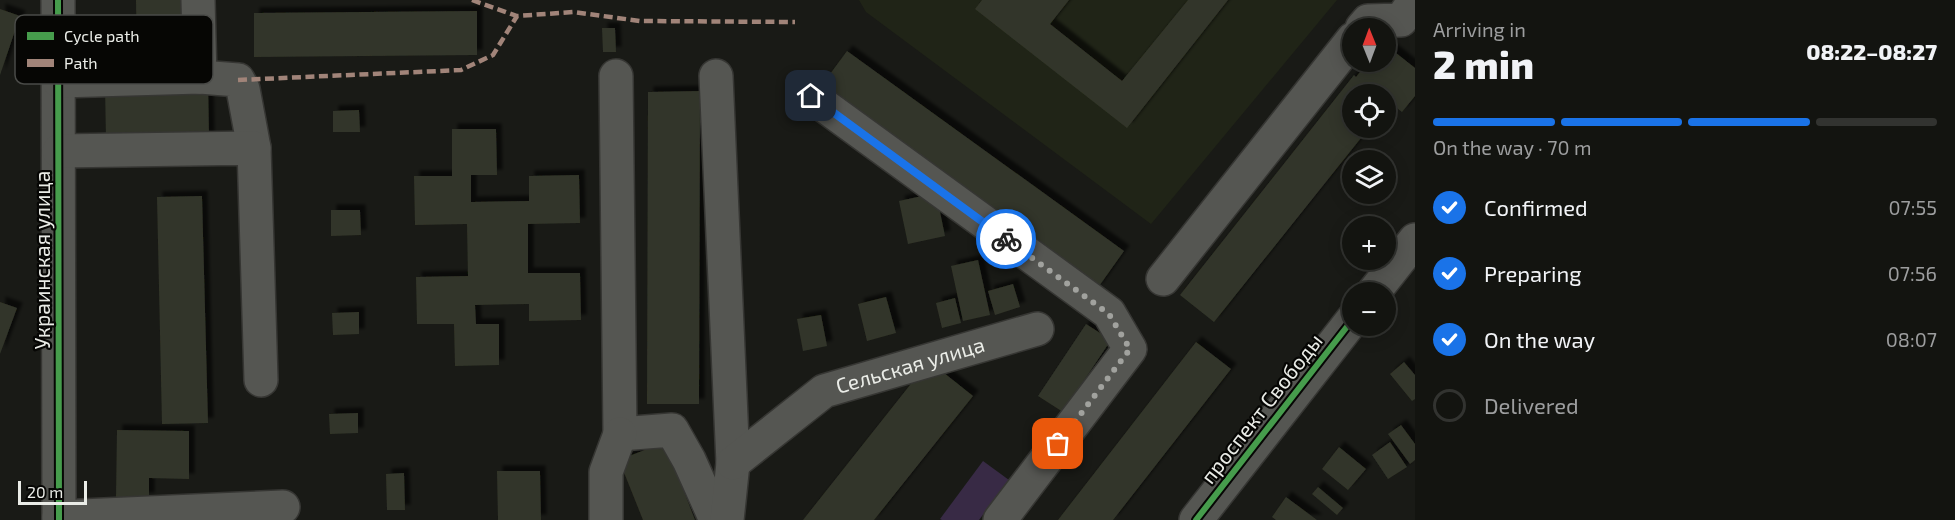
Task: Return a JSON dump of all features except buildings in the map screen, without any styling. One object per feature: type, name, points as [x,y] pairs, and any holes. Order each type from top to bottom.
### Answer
[{"type":"street","name":"Украинская улица","points":[[58,0],[58,15]]},
{"type":"street","points":[[198,0],[198,15]]},
{"type":"street","points":[[1163,279],[1342,53]]},
{"type":"street","points":[[606,520],[606,472],[620,434],[616,76]]},
{"type":"street","points":[[716,76],[733,463],[727,520]]},
{"type":"street","points":[[213,78],[238,80],[243,89],[254,148],[261,380]]},
{"type":"street","name":"Украинская улица","points":[[59,84],[59,519]]},
{"type":"street","points":[[811,96],[1109,314],[1130,349],[1000,520]]},
{"type":"street","points":[[59,151],[254,148]]},
{"type":"street","points":[[1382,282],[1415,240]]},
{"type":"street","name":"Сельская улица","points":[[733,463],[824,391],[1037,328]]},
{"type":"street","name":"проспект Свободы","points":[[1196,520],[1342,333]]},
{"type":"street","points":[[620,434],[672,430],[689,460],[716,520]]},
{"type":"street","points":[[606,472],[621,520]]},
{"type":"street","points":[[59,519],[283,507]]},
{"type":"shaded area","points":[[859,0],[1337,0],[1151,224],[866,12]]},
{"type":"shaded area","points":[[983,461],[1009,480],[979,520],[940,519]]},
{"type":"marked path","points":[[472,0],[517,16]]},
{"type":"marked path","points":[[238,80],[461,70],[493,55],[517,16],[573,12],[640,21],[795,22]]},
{"type":"cycle path","points":[[58,0],[58,15]]},
{"type":"cycle path","points":[[58,84],[59,520]]},
{"type":"cycle path","points":[[1196,520],[1342,333]]},
{"type":"way so far","points":[[1006,239],[1109,314],[1130,349],[1058,444]]},
{"type":"route","points":[[811,96],[1006,239]]}]
